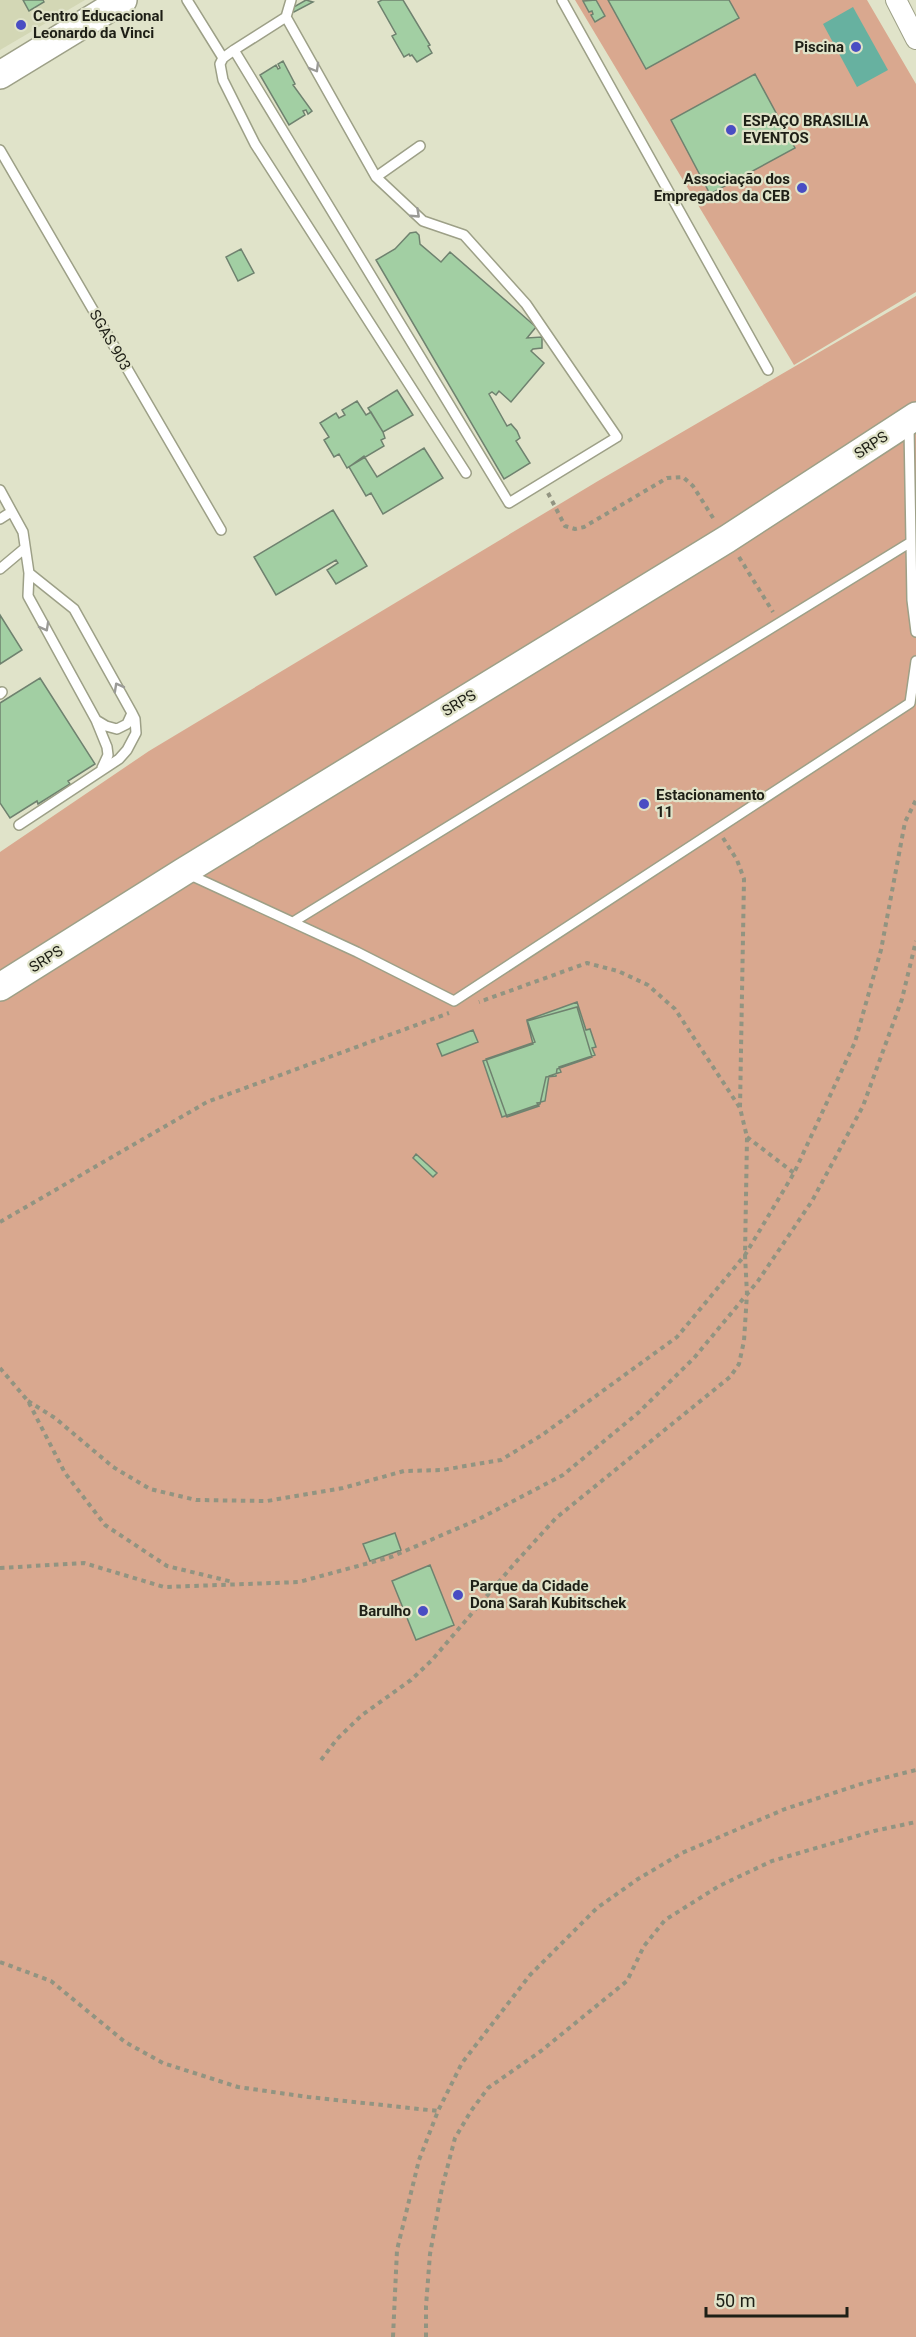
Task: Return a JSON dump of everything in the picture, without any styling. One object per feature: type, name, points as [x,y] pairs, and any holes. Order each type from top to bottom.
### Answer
[{"type":"main road","points":[[0,75],[123,0]]},
{"type":"main road","name":"SRPS","points":[[0,987],[183,872],[727,539],[913,418]]},
{"type":"street","points":[[896,0],[916,39]]},
{"type":"lane","points":[[187,0],[223,58]]},
{"type":"lane","points":[[291,0],[286,17],[223,58],[220,64],[223,80],[255,144],[466,474]]},
{"type":"lane","points":[[562,0],[768,370]]},
{"type":"lane","points":[[234,50],[509,503],[617,437],[526,304],[464,235],[423,221],[376,177],[286,17]]},
{"type":"lane","points":[[376,177],[420,146]]},
{"type":"lane","name":"SGAS 903","points":[[0,150],[221,530]]},
{"type":"lane","points":[[913,418],[911,542],[912,600],[916,632]]},
{"type":"lane","points":[[0,490],[22,529],[29,573],[28,596],[96,720],[108,751],[102,768]]},
{"type":"lane","points":[[0,502],[10,511]]},
{"type":"lane","points":[[0,519],[10,511]]},
{"type":"lane","points":[[293,922],[911,542]]},
{"type":"lane","points":[[0,569],[25,548]]},
{"type":"lane","points":[[19,825],[102,768],[119,759],[133,740],[136,726],[132,713],[74,609],[29,573]]},
{"type":"lane","points":[[183,872],[293,922],[454,1001],[910,703],[916,661]]},
{"type":"lane","points":[[96,720],[117,729],[127,724],[132,713]]},
{"type":"path","points":[[543,483],[565,526],[575,529],[584,527],[667,478],[683,477],[693,486],[780,622]]},
{"type":"path","points":[[28,1401],[55,1418],[113,1467],[150,1489],[196,1500],[267,1501],[343,1488],[404,1471],[442,1470],[501,1460],[542,1435],[677,1336],[745,1255],[794,1173],[855,1042],[881,950],[905,822],[916,800]]},
{"type":"path","points":[[321,1760],[337,1739],[362,1715],[411,1680],[432,1660],[556,1518],[730,1377],[739,1364],[744,1341],[747,1294],[745,1255],[747,1137],[740,1108],[744,879],[737,860],[717,829]]},
{"type":"path","points":[[0,1568],[84,1563],[164,1587],[298,1582],[391,1557],[477,1520],[562,1475],[638,1413],[686,1366],[747,1294],[812,1201],[863,1106],[902,999],[916,941]]},
{"type":"path","points":[[475,1004],[587,963],[618,971],[648,985],[675,1009],[740,1108]]},
{"type":"path","points":[[0,1222],[207,1102],[453,1012]]},
{"type":"path","points":[[747,1137],[794,1173]]},
{"type":"path","points":[[0,1368],[28,1401],[64,1473],[105,1525],[167,1566],[237,1583]]},
{"type":"path","points":[[393,2337],[397,2250],[419,2160],[438,2111],[462,2063],[530,1975],[605,1902],[682,1852],[785,1809],[853,1786],[916,1770]]},
{"type":"path","points":[[426,2337],[430,2254],[442,2188],[455,2138],[488,2088],[541,2051],[627,1981],[644,1946],[665,1920],[719,1886],[772,1861],[874,1831],[916,1822]]},
{"type":"path","points":[[0,1962],[51,1981],[125,2042],[163,2063],[238,2087],[438,2111]]},
{"type":"shaded area","name":"Centro Educacional Leonardo da Vinci","points":[[0,0],[85,0],[0,50]]},
{"type":"shaded area","name":"Associação dos Empregados da CEB","points":[[575,0],[867,0],[916,84],[916,292],[794,365]]},
{"type":"shaded area","name":"Parque da Cidade Dona Sarah Kubitschek","points":[[916,296],[916,2337],[0,2337],[0,852],[149,751],[598,481]]},
{"type":"water","name":"Piscina","points":[[853,7],[888,70],[857,87],[823,24]]},
{"type":"building","points":[[23,0],[43,0],[44,2],[29,11]]},
{"type":"building","points":[[306,0],[313,2],[294,12],[292,8]]},
{"type":"building","points":[[403,0],[430,45],[428,46],[432,53],[417,62],[412,55],[404,57],[392,36],[396,34],[378,2]]},
{"type":"building","points":[[596,0],[605,16],[595,22],[591,15],[592,11],[589,12],[583,1]]},
{"type":"building","points":[[608,0],[729,0],[739,18],[646,69]]},
{"type":"building","points":[[283,61],[295,84],[293,85],[312,111],[308,114],[306,110],[303,111],[305,115],[289,125],[260,75],[276,65],[278,69],[280,68],[278,64]]},
{"type":"building","name":"ESPAÇO BRASILIA EVENTOS","points":[[755,74],[795,148],[710,194],[671,120]]},
{"type":"building","points":[[416,232],[419,235],[420,244],[441,262],[450,252],[536,327],[527,338],[542,337],[542,348],[531,351],[544,363],[511,402],[499,391],[496,395],[492,392],[489,394],[507,426],[511,424],[517,431],[520,438],[516,441],[530,463],[504,479],[376,260],[395,249],[410,233]]},
{"type":"building","points":[[241,249],[254,273],[238,281],[226,257]]},
{"type":"building","points":[[397,390],[413,415],[383,432],[368,408]]},
{"type":"building","points":[[357,401],[366,415],[371,412],[383,432],[385,438],[381,440],[384,446],[347,468],[339,454],[334,457],[324,440],[329,437],[320,423],[336,413],[339,418],[345,415],[342,410]]},
{"type":"building","points":[[424,448],[443,478],[383,514],[371,493],[366,496],[349,467],[364,456],[377,477]]},
{"type":"building","points":[[333,510],[367,566],[336,584],[327,570],[338,563],[336,560],[276,595],[254,557]]},
{"type":"building","points":[[0,615],[22,650],[0,664]]},
{"type":"building","points":[[40,678],[95,764],[68,781],[70,784],[10,818],[0,803],[0,703]]},
{"type":"building","points":[[577,1002],[586,1030],[590,1029],[596,1047],[592,1048],[595,1055],[559,1067],[561,1072],[549,1076],[545,1101],[537,1103],[539,1106],[507,1117],[486,1059],[535,1042],[527,1020]]},
{"type":"building","points":[[577,1007],[592,1057],[557,1069],[556,1076],[546,1077],[540,1104],[502,1117],[483,1061],[533,1044],[527,1021]]},
{"type":"building","points":[[473,1030],[478,1042],[442,1056],[437,1044]]},
{"type":"building","points":[[416,1154],[437,1173],[433,1177],[413,1158]]},
{"type":"building","points":[[395,1533],[401,1550],[370,1561],[363,1544]]},
{"type":"building","points":[[430,1565],[454,1625],[416,1640],[392,1581]]},
{"type":"place","name":"Centro Educacional Leonardo da Vinci","points":[[21,25]]},
{"type":"place","name":"Piscina","points":[[856,47]]},
{"type":"place","name":"ESPAÇO BRASILIA EVENTOS","points":[[731,130]]},
{"type":"place","name":"Associação dos Empregados da CEB","points":[[802,188]]},
{"type":"place","name":"Estacionamento 11","points":[[644,804]]},
{"type":"place","name":"Parque da Cidade Dona Sarah Kubitschek","points":[[458,1595]]},
{"type":"place","name":"Barulho","points":[[423,1611]]}]
